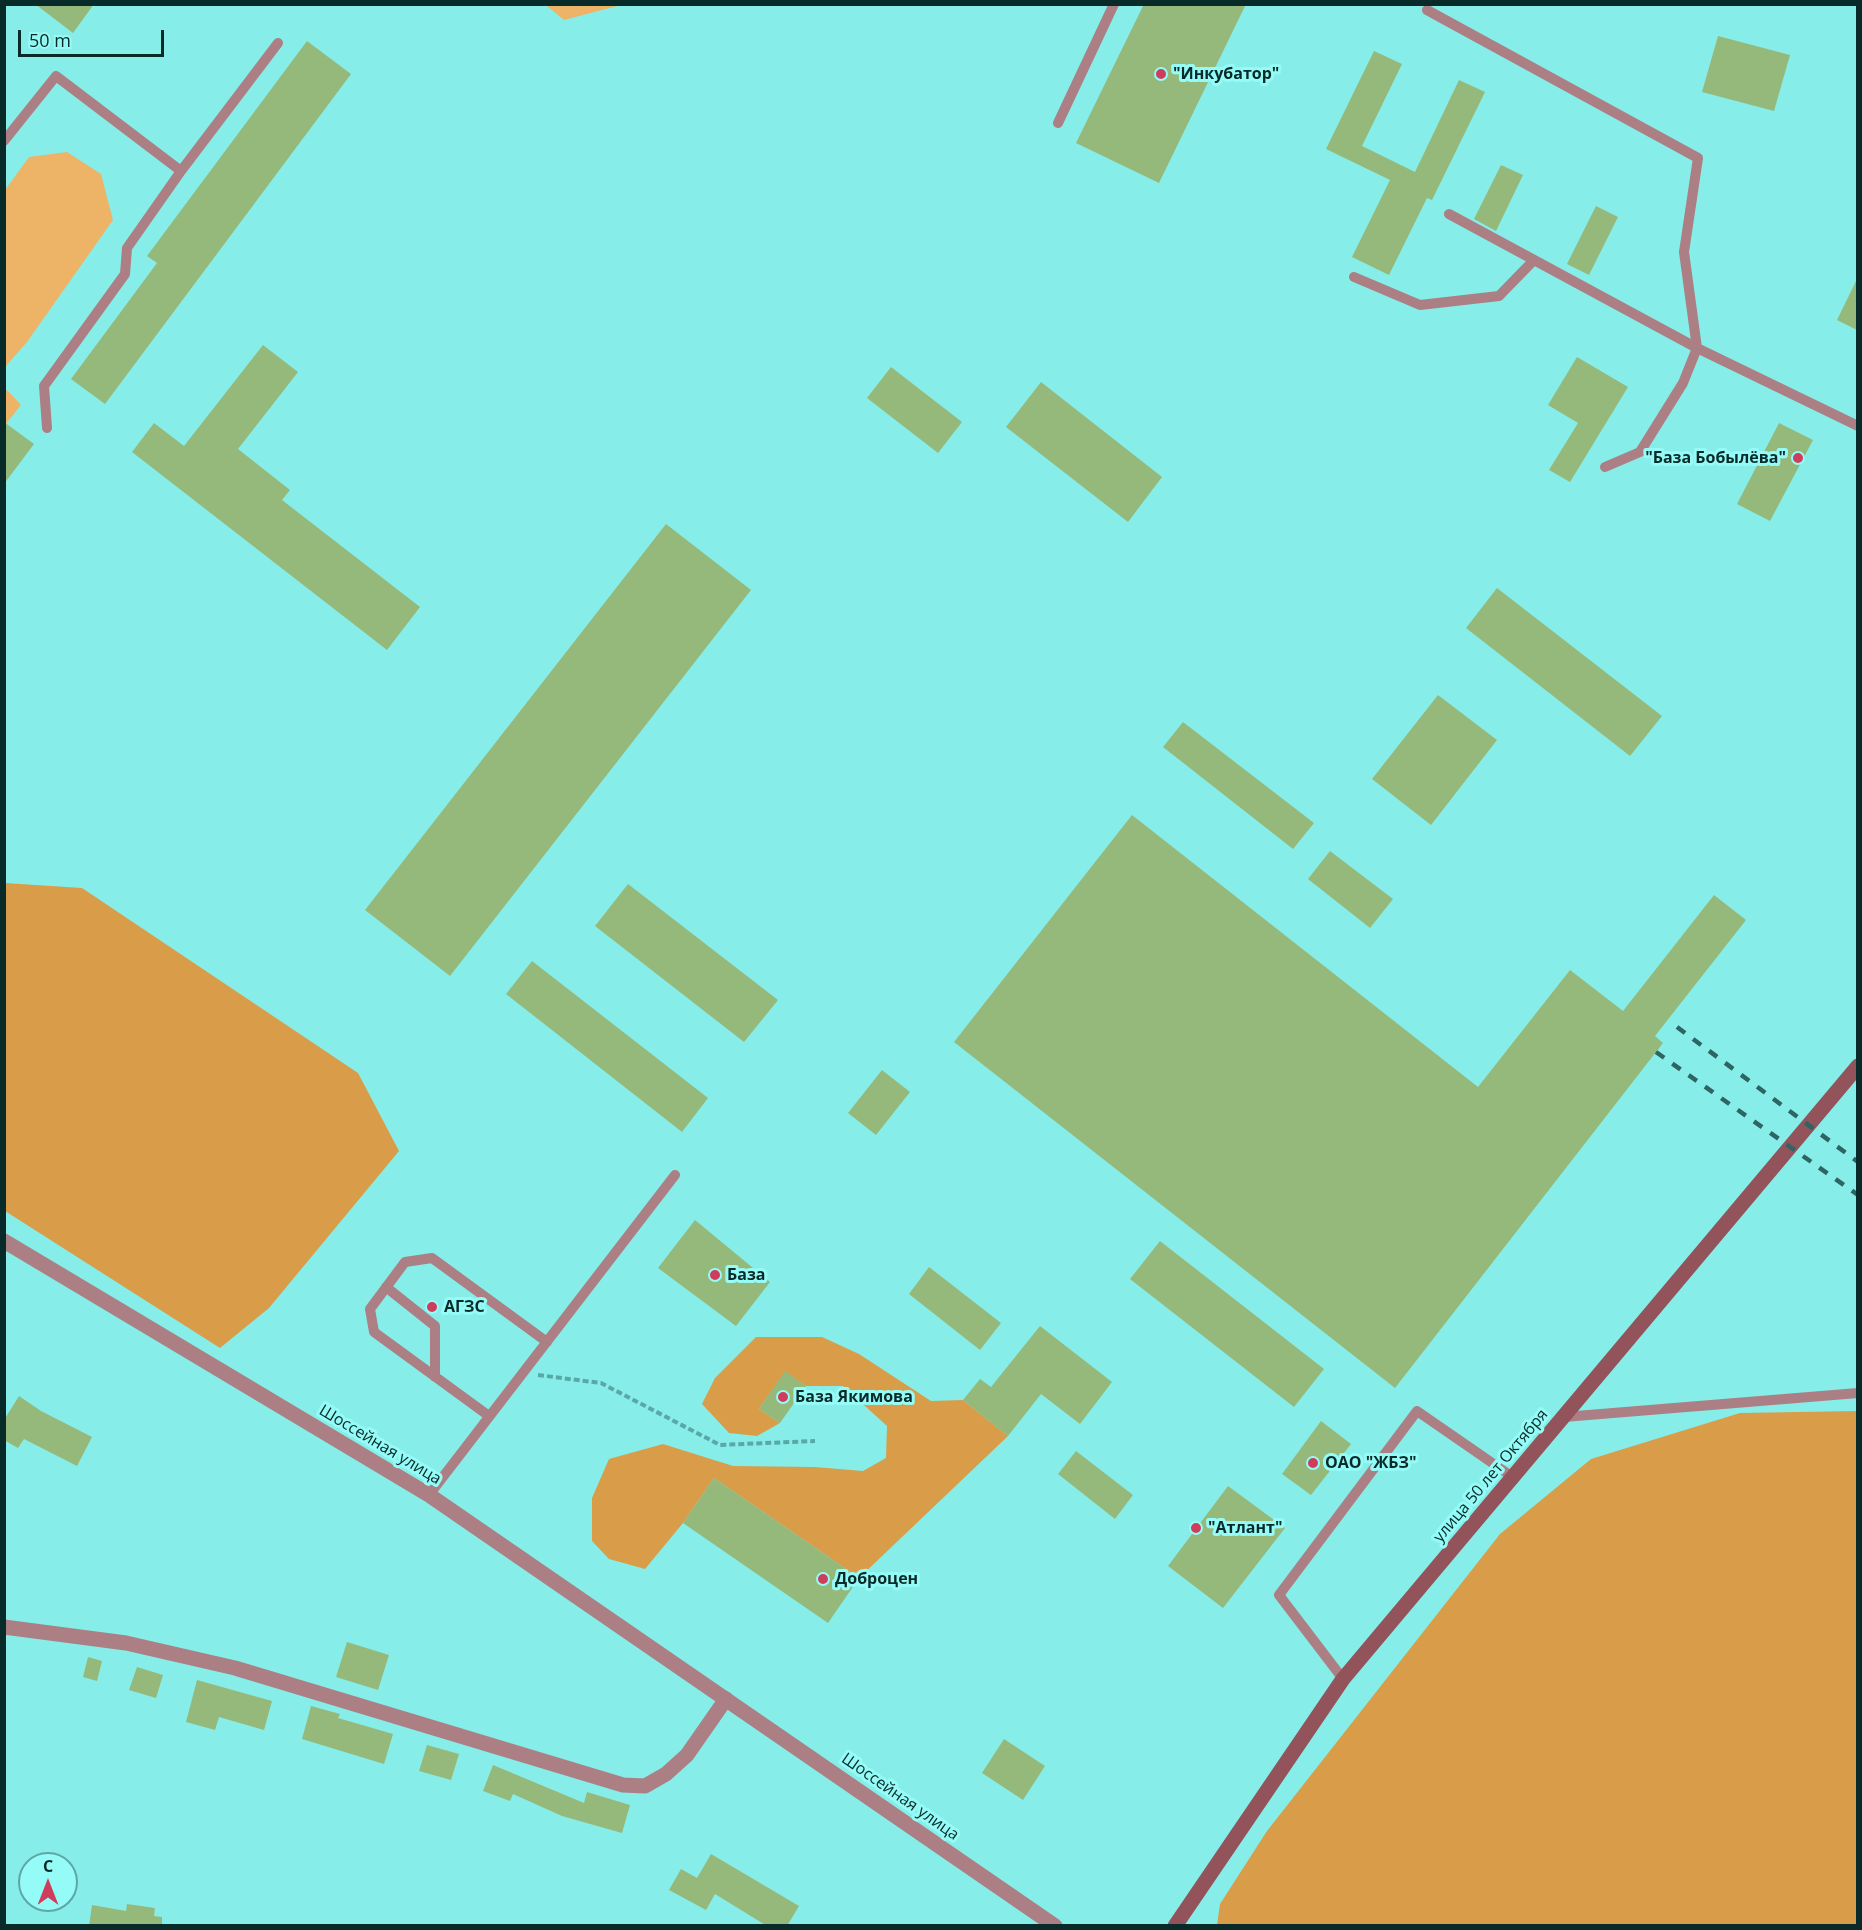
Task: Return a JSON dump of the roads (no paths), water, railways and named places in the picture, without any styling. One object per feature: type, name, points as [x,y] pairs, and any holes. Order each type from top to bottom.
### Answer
[{"type":"main road","name":"улица 50 лет Октября","points":[[1175,1926],[1343,1679],[1514,1478],[1857,1066]]},
{"type":"street","name":"Шоссейная улица","points":[[4,1241],[429,1495],[1055,1926]]},
{"type":"street","points":[[4,1627],[126,1643],[235,1668],[623,1785],[645,1786],[666,1774],[687,1755],[726,1699]]},
{"type":"lane","points":[[1058,123],[1114,4]]},
{"type":"lane","points":[[1427,10],[1698,158],[1684,252],[1697,348],[1683,383],[1640,452],[1605,467]]},
{"type":"lane","points":[[47,428],[44,386],[125,274],[127,248],[181,171],[278,43]]},
{"type":"lane","points":[[4,141],[56,76],[181,171]]},
{"type":"lane","points":[[1449,214],[1697,348],[1857,426]]},
{"type":"lane","points":[[1354,277],[1420,305],[1499,296],[1534,260]]},
{"type":"lane","points":[[429,1495],[675,1175]]},
{"type":"lane","points":[[489,1416],[374,1332],[370,1309],[405,1262],[432,1258],[547,1342]]},
{"type":"lane","points":[[386,1287],[435,1326],[435,1377]]},
{"type":"lane","points":[[1564,1418],[1857,1393]]},
{"type":"lane","points":[[1343,1679],[1279,1595],[1418,1411],[1514,1478]]},
{"type":"railway","points":[[1677,1027],[1858,1162]]},
{"type":"railway","points":[[1656,1052],[1858,1195]]},
{"type":"place","name":"\"Инкубатор\"","points":[[1161,74]]},
{"type":"place","name":"\"База Бобылёва\"","points":[[1798,458]]},
{"type":"place","name":"База","points":[[715,1275]]},
{"type":"place","name":"АГЗС","points":[[432,1307]]},
{"type":"place","name":"База Якимова","points":[[783,1397]]},
{"type":"place","name":"ОАО \"ЖБЗ\"","points":[[1313,1463]]},
{"type":"place","name":"\"Атлант\"","points":[[1196,1528]]},
{"type":"place","name":"Доброцен","points":[[823,1579]]}]
